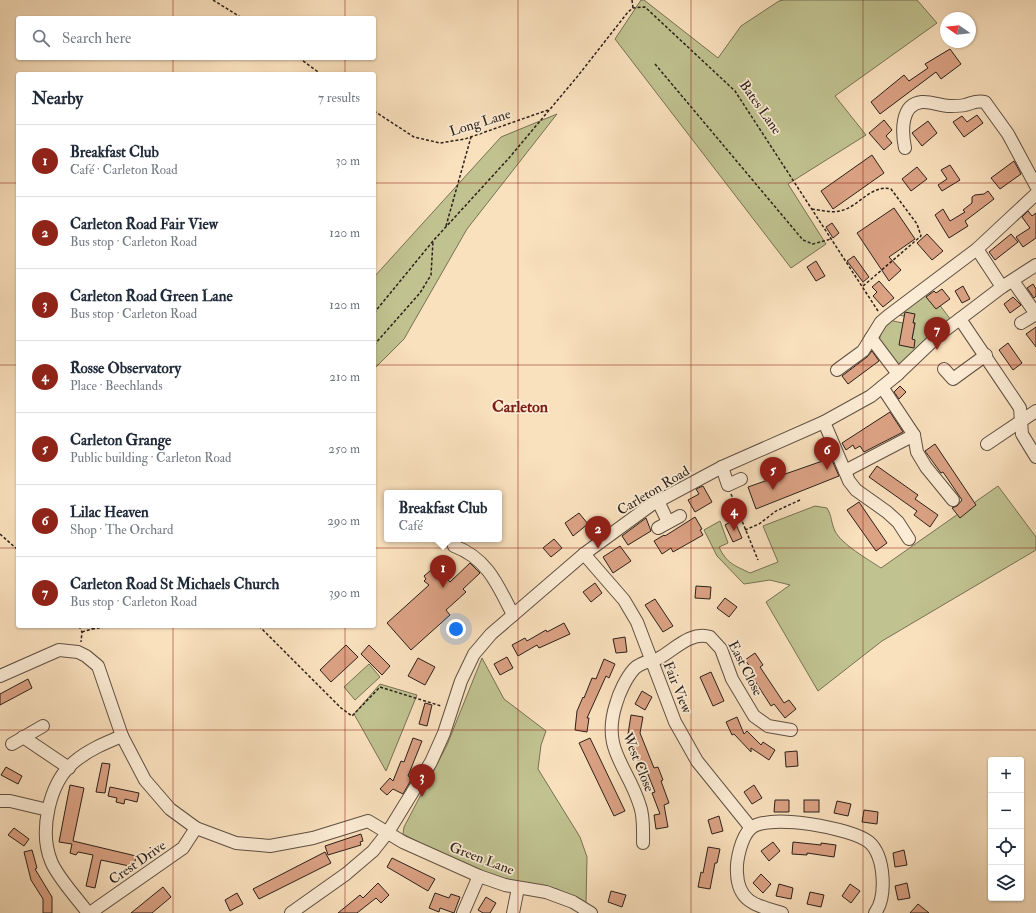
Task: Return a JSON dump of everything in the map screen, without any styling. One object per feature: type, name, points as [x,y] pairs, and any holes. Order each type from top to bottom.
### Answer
[{"type":"street","points":[[905,148],[902,135],[904,117],[916,104],[922,102],[942,106],[957,106],[964,105],[972,101],[985,102],[1008,134],[1036,186]]},
{"type":"street","points":[[837,370],[863,351],[881,322],[977,249],[1036,194]]},
{"type":"street","points":[[977,249],[1036,314],[1021,323]]},
{"type":"street","name":"Carleton Road","points":[[290,913],[352,869],[373,851],[388,832],[431,762],[444,733],[461,681],[474,654],[491,634],[584,554],[658,501],[722,467],[824,422],[871,396],[898,374],[940,334],[1036,265]]},
{"type":"street","points":[[960,319],[986,355],[1020,408],[1022,434],[1036,457]]},
{"type":"street","points":[[871,338],[898,374]]},
{"type":"street","points":[[944,369],[953,379],[986,355]]},
{"type":"street","points":[[882,387],[914,435],[917,452],[926,467],[953,500]]},
{"type":"street","points":[[987,444],[1036,411]]},
{"type":"street","points":[[824,422],[849,481],[856,490],[887,512],[898,522],[909,539]]},
{"type":"street","points":[[845,471],[914,435]]},
{"type":"street","points":[[722,467],[728,485],[741,479]]},
{"type":"street","points":[[658,501],[663,525],[680,516]]},
{"type":"street","points":[[454,546],[475,556],[482,563],[499,586],[513,615]]},
{"type":"street","name":"Fair View","points":[[584,554],[624,600],[637,622],[674,722],[697,761],[751,828]]},
{"type":"street","name":"East Close","points":[[651,661],[659,658],[695,636],[703,635],[710,637],[721,649],[732,679],[754,716],[768,726],[791,730]]},
{"type":"street","points":[[0,676],[59,650],[78,652]]},
{"type":"street","name":"Green Lane","points":[[78,652],[98,666],[122,736],[145,780],[170,809],[196,828],[236,843],[270,846],[313,838],[368,821],[403,842],[478,876],[505,885],[546,892],[572,902],[588,913]]},
{"type":"street","name":"West Close","points":[[643,843],[641,808],[611,741],[611,727],[613,712],[619,695],[634,669],[640,664],[651,661]]},
{"type":"street","points":[[12,744],[43,726]]},
{"type":"street","points":[[89,913],[51,862],[45,836],[48,810],[58,783],[73,762],[96,747],[122,736]]},
{"type":"street","points":[[23,737],[68,768]]},
{"type":"street","points":[[0,802],[10,801],[48,810]]},
{"type":"street","points":[[782,913],[747,900],[740,890],[736,864],[740,849],[751,828],[764,823],[780,821],[840,830],[868,842],[876,852],[883,882],[879,912]]},
{"type":"street","name":"Crest Drive","points":[[89,913],[183,848],[196,828]]},
{"type":"street","points":[[463,913],[478,876]]},
{"type":"street","points":[[513,913],[518,888]]},
{"type":"path","points":[[214,0],[239,16]]},
{"type":"path","points":[[376,311],[445,228],[509,158],[550,110],[628,12],[634,8],[632,0]]},
{"type":"path","name":"Bates Lane","points":[[634,8],[645,6],[735,91],[881,315],[881,322]]},
{"type":"path","points":[[302,60],[319,72]]},
{"type":"path","points":[[655,64],[803,240],[813,244],[831,239]]},
{"type":"path","name":"Long Lane","points":[[376,112],[414,137],[440,143],[471,137],[550,110]]},
{"type":"path","points":[[445,228],[471,137]]},
{"type":"path","points":[[811,209],[839,212],[851,207],[874,190],[887,188],[891,189],[917,224],[921,236],[862,287]]},
{"type":"path","points":[[376,343],[420,294],[431,275],[434,241]]},
{"type":"path","points":[[728,485],[758,560]]},
{"type":"path","points":[[745,530],[759,524],[776,511],[800,500]]},
{"type":"path","points":[[0,534],[16,548]]},
{"type":"path","points":[[78,652],[82,632],[81,628]]},
{"type":"path","points":[[82,632],[99,628]]},
{"type":"path","points":[[261,628],[341,708],[352,716],[380,687],[445,707]]},
{"type":"green space","points":[[641,0],[644,0],[718,58],[741,26],[779,1],[784,0],[917,0],[937,23],[835,96],[866,135],[788,184],[826,244],[791,268],[615,39]]},
{"type":"green space","points":[[557,114],[467,229],[404,339],[376,367],[376,275],[501,137]]},
{"type":"green space","points":[[929,291],[951,320],[900,367],[879,342],[881,333],[891,318]],"holes":[[[894,316],[904,316],[915,323],[912,339],[903,323],[893,321]]]},
{"type":"green space","points":[[998,486],[1036,537],[1036,550],[882,641],[818,691],[766,602],[790,585],[770,580],[744,584],[717,556],[704,530],[720,521],[728,543],[719,547],[722,553],[728,561],[735,566],[750,573],[778,562],[763,526],[815,506],[827,508],[838,536],[856,551],[881,568]]},
{"type":"green space","points":[[482,658],[504,699],[546,731],[541,745],[538,769],[580,837],[587,857],[586,904],[557,889],[494,877],[445,856],[403,834],[404,827],[447,745]]},
{"type":"green space","points":[[369,664],[380,677],[355,700],[344,687]]},
{"type":"green space","points":[[380,684],[417,695],[386,771],[354,714]]},
{"type":"building","points":[[950,49],[961,64],[941,79],[936,72],[880,114],[871,102],[904,75],[909,81],[928,68],[925,64]]},
{"type":"building","points":[[977,115],[983,123],[964,137],[953,122],[962,116],[967,122]]},
{"type":"building","points":[[884,120],[892,130],[886,136],[892,143],[884,150],[869,133]]},
{"type":"building","points":[[928,121],[937,133],[922,146],[912,133]]},
{"type":"building","points":[[872,155],[884,173],[833,209],[821,191]]},
{"type":"building","points":[[1014,161],[1021,174],[1000,189],[991,178]]},
{"type":"building","points":[[950,165],[960,180],[942,191],[938,185],[947,179],[941,170]]},
{"type":"building","points":[[917,167],[927,179],[911,191],[902,179]]},
{"type":"building","points":[[988,191],[994,199],[965,221],[968,226],[949,238],[935,215],[943,209],[950,221],[965,212],[963,210],[972,203],[972,197],[975,195],[984,194]]},
{"type":"building","points":[[894,208],[915,239],[889,257],[901,270],[889,281],[857,233]]},
{"type":"building","points":[[1028,211],[1032,216],[1036,213],[1036,238],[1023,247],[1016,237],[1030,228],[1022,217]]},
{"type":"building","points":[[832,223],[839,233],[833,238],[826,227]]},
{"type":"building","points":[[927,234],[943,251],[932,260],[917,243]]},
{"type":"building","points":[[1011,234],[1018,242],[995,260],[989,252]]},
{"type":"building","points":[[854,256],[869,277],[863,282],[847,261]]},
{"type":"building","points":[[816,261],[825,276],[816,281],[807,267]]},
{"type":"building","points":[[879,281],[894,298],[883,307],[873,296],[877,292],[872,287]]},
{"type":"building","points":[[1033,284],[1036,289],[1036,296],[1034,298],[1027,288]]},
{"type":"building","points":[[963,286],[970,299],[962,303],[955,291]]},
{"type":"building","points":[[942,289],[950,299],[936,309],[926,297],[934,291],[936,293]]},
{"type":"building","points":[[1013,297],[1021,305],[1010,313],[1004,304]]},
{"type":"building","points":[[905,312],[915,314],[912,339],[915,340],[914,348],[899,345]]},
{"type":"building","points":[[1036,327],[1036,347],[1026,334]]},
{"type":"building","points":[[1008,343],[1022,363],[1013,370],[999,350]]},
{"type":"building","points":[[872,351],[879,361],[848,384],[842,376],[867,357]]},
{"type":"building","points":[[900,386],[906,392],[899,399],[894,392]]},
{"type":"building","points":[[890,412],[903,432],[864,452],[860,446],[855,449],[853,445],[846,450],[842,443]]},
{"type":"building","points":[[935,444],[976,505],[960,518],[952,508],[957,506],[962,500],[943,472],[941,473],[925,451]]},
{"type":"building","points":[[831,458],[839,476],[756,509],[748,487]]},
{"type":"building","points":[[877,466],[918,495],[915,499],[938,515],[930,527],[914,515],[917,511],[869,477]]},
{"type":"building","points":[[703,486],[712,502],[695,512],[688,500],[699,494],[696,489]]},
{"type":"building","points":[[859,502],[887,543],[876,551],[847,510]]},
{"type":"building","points":[[579,513],[588,524],[573,536],[565,523]]},
{"type":"building","points":[[695,517],[702,529],[700,530],[703,535],[673,552],[671,548],[662,554],[654,541],[664,535],[665,536]]},
{"type":"building","points":[[646,518],[651,531],[628,545],[622,536]]},
{"type":"building","points":[[734,520],[742,538],[733,542],[725,525]]},
{"type":"building","points":[[554,539],[562,548],[551,557],[543,548]]},
{"type":"building","points":[[620,546],[631,561],[613,573],[603,557]]},
{"type":"building","points":[[470,563],[480,573],[463,589],[466,592],[446,610],[450,615],[411,650],[387,623],[429,585],[424,581],[426,579],[424,576],[436,566],[450,582]]},
{"type":"building","points":[[595,583],[602,593],[591,602],[583,592]]},
{"type":"building","points":[[696,586],[711,587],[710,599],[695,598]]},
{"type":"building","points":[[725,598],[737,607],[729,617],[717,608]]},
{"type":"building","points":[[655,599],[673,626],[663,632],[645,605]]},
{"type":"building","points":[[564,623],[570,634],[539,648],[537,645],[518,656],[512,645],[525,638],[527,641],[546,630],[547,632]]},
{"type":"building","points":[[625,637],[627,652],[616,653],[613,639]]},
{"type":"building","points":[[346,645],[358,657],[331,682],[320,670]]},
{"type":"building","points":[[369,645],[390,666],[382,675],[361,654]]},
{"type":"building","points":[[755,653],[763,665],[760,667],[784,703],[789,700],[796,709],[785,718],[774,704],[771,706],[753,678],[756,675],[745,660]]},
{"type":"building","points":[[507,657],[513,668],[500,675],[494,664]]},
{"type":"building","points":[[418,658],[435,667],[425,685],[408,676]]},
{"type":"building","points":[[604,659],[615,664],[609,678],[606,676],[587,718],[589,718],[587,732],[575,730],[577,711],[592,678],[596,679]]},
{"type":"building","points":[[711,672],[724,701],[713,706],[700,677]]},
{"type":"building","points":[[28,679],[32,688],[0,705],[0,694]]},
{"type":"building","points":[[642,691],[652,697],[645,710],[635,704]]},
{"type":"building","points":[[425,703],[432,705],[427,726],[419,724]]},
{"type":"building","points":[[631,715],[643,717],[640,733],[654,768],[658,767],[663,780],[661,781],[669,803],[664,805],[668,827],[656,829],[654,815],[660,814],[652,793],[655,792],[645,767],[641,768],[628,734]]},
{"type":"building","points":[[737,717],[744,734],[747,731],[761,745],[763,742],[775,750],[769,760],[751,748],[751,752],[734,734],[732,735],[726,722]]},
{"type":"building","points":[[413,738],[422,741],[408,776],[412,778],[403,794],[393,789],[387,795],[380,789],[390,778],[393,781],[401,761],[404,762]]},
{"type":"building","points":[[590,738],[625,811],[614,816],[579,743]]},
{"type":"building","points":[[797,751],[798,766],[786,767],[785,752]]},
{"type":"building","points":[[102,763],[110,764],[105,793],[96,792]]},
{"type":"building","points":[[6,767],[22,776],[18,784],[1,775]]},
{"type":"building","points":[[70,785],[84,788],[73,841],[136,856],[134,867],[101,860],[95,888],[86,886],[93,855],[78,852],[76,855],[70,853],[72,844],[59,842]]},
{"type":"building","points":[[754,785],[762,798],[752,804],[744,792]]},
{"type":"building","points":[[110,787],[139,793],[137,802],[125,799],[124,804],[116,802],[117,798],[108,796]]},
{"type":"building","points":[[775,800],[789,800],[789,812],[774,812]]},
{"type":"building","points":[[804,800],[819,800],[819,812],[804,812]]},
{"type":"building","points":[[837,801],[851,804],[848,816],[834,813]]},
{"type":"building","points":[[864,810],[878,812],[877,824],[862,822]]},
{"type":"building","points":[[719,816],[723,831],[712,834],[708,820]]},
{"type":"building","points":[[14,828],[29,839],[24,846],[8,835]]},
{"type":"building","points":[[361,834],[363,841],[360,842],[361,845],[328,855],[325,846]]},
{"type":"building","points":[[773,842],[780,851],[769,861],[761,851]]},
{"type":"building","points":[[793,842],[836,845],[834,857],[807,853],[807,855],[792,854]]},
{"type":"building","points":[[708,847],[720,849],[717,863],[715,863],[710,889],[698,887],[701,872],[703,873]]},
{"type":"building","points":[[32,850],[37,868],[35,869],[52,897],[52,913],[43,913],[43,899],[31,880],[24,852]]},
{"type":"building","points":[[904,850],[907,865],[895,867],[893,853]]},
{"type":"building","points":[[325,852],[331,863],[259,899],[253,889]]},
{"type":"building","points":[[392,858],[435,879],[428,891],[387,867]]},
{"type":"building","points":[[761,874],[771,884],[763,893],[753,883]]},
{"type":"building","points":[[378,883],[389,895],[381,903],[376,898],[357,913],[338,913],[360,895],[363,898]]},
{"type":"building","points":[[907,883],[910,898],[898,900],[895,886]]},
{"type":"building","points":[[779,884],[793,888],[791,899],[776,896]]},
{"type":"building","points":[[850,884],[860,891],[851,903],[842,896]]},
{"type":"building","points":[[163,887],[171,897],[152,913],[131,913]]},
{"type":"building","points":[[611,891],[626,895],[622,907],[608,902]]},
{"type":"building","points":[[810,892],[824,895],[821,907],[807,904]]},
{"type":"building","points":[[237,893],[243,904],[230,911],[225,900]]},
{"type":"building","points":[[435,893],[449,898],[451,894],[460,897],[454,913],[440,908],[439,912],[429,908]]},
{"type":"building","points":[[486,897],[496,903],[490,913],[483,913],[478,910]]},
{"type":"building","points":[[918,904],[929,913],[910,913]]},
{"type":"place","name":"Carleton Road St Michaels Church","points":[[937,350]]},
{"type":"place","name":"Lilac Heaven","points":[[827,470]]},
{"type":"place","name":"Carleton Grange","points":[[773,490]]},
{"type":"place","name":"Rosse Observatory","points":[[734,531]]},
{"type":"place","name":"Carleton Road Fair View","points":[[598,549]]},
{"type":"place","name":"Breakfast Club","points":[[443,588]]},
{"type":"place","name":"Carleton Road Green Lane","points":[[422,797]]},
{"type":"district","name":"Carleton","points":[[520,406]]}]
